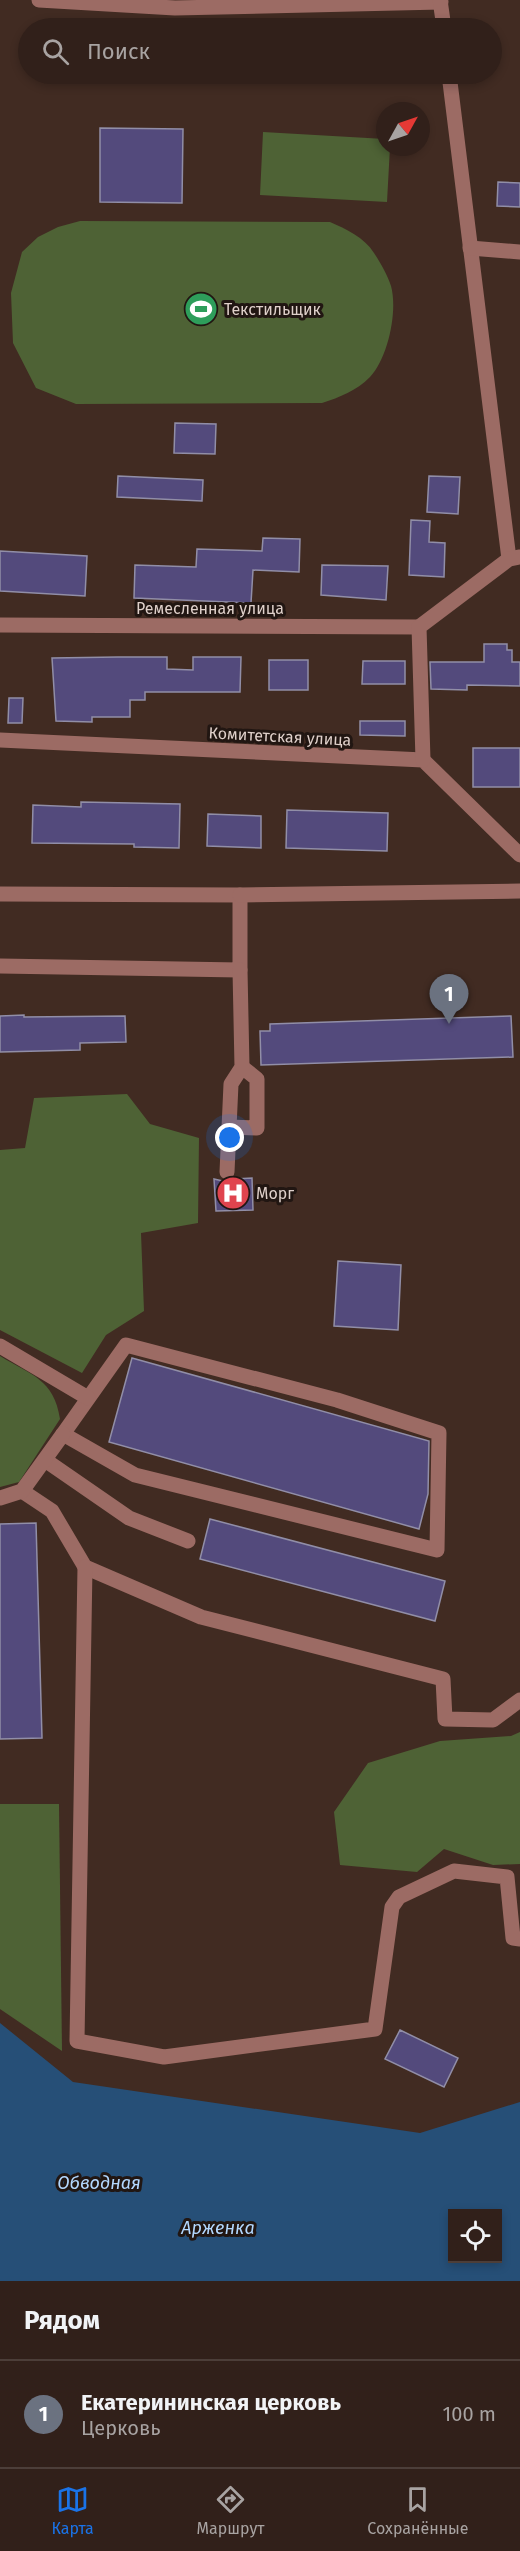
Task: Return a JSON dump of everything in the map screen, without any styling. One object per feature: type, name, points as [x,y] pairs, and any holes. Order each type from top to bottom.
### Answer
[{"type":"street","points":[[39,0],[175,4],[440,1],[443,18]]},
{"type":"street","points":[[450,84],[470,248],[515,558],[419,627],[423,760],[520,855]]},
{"type":"street","points":[[470,248],[520,252]]},
{"type":"street","name":"Ремесленная улица","points":[[0,625],[419,627]]},
{"type":"street","name":"Комитетская улица","points":[[0,740],[423,760]]},
{"type":"street","points":[[0,894],[240,895],[520,891]]},
{"type":"street","points":[[227,1172],[231,1084],[242,1067],[240,895]]},
{"type":"street","points":[[0,966],[240,970]]},
{"type":"street","points":[[229,1127],[257,1128],[257,1079],[242,1067]]},
{"type":"street","points":[[0,1498],[22,1491],[126,1345],[337,1400],[439,1433],[437,1550],[135,1475],[63,1434]]},
{"type":"street","points":[[0,1346],[88,1398]]},
{"type":"street","points":[[45,1460],[129,1518],[188,1540]]},
{"type":"street","points":[[22,1491],[52,1512],[85,1567],[77,2041],[164,2057],[375,2029],[392,1907],[399,1897],[454,1871],[513,1877],[513,1938],[520,1939]]},
{"type":"street","points":[[85,1567],[201,1617],[443,1679],[445,1719],[493,1720],[520,1700]]},
{"type":"green space","points":[[263,132],[376,138],[376,156],[390,156],[387,202],[260,195]]},
{"type":"green space","name":"Текстильщик","points":[[80,221],[330,222],[354,234],[370,247],[384,269],[391,286],[392,321],[382,358],[370,377],[359,386],[322,403],[76,404],[36,388],[13,343],[11,293],[22,252],[38,237],[58,227]]},
{"type":"green space","points":[[127,1094],[150,1124],[199,1138],[198,1223],[141,1233],[144,1311],[106,1335],[82,1373],[0,1330],[0,1150],[25,1148],[34,1098]]},
{"type":"green space","points":[[0,1356],[47,1386],[57,1406],[60,1419],[19,1482],[0,1487]]},
{"type":"green space","points":[[520,1732],[520,1864],[493,1865],[444,1849],[417,1872],[340,1865],[334,1812],[368,1763],[440,1741],[511,1736]]},
{"type":"green space","points":[[0,1804],[59,1804],[62,2051],[0,2009]]},
{"type":"water","name":"Обводная","points":[[0,2023],[73,2082],[420,2133],[520,2102],[520,2281],[0,2281]]},
{"type":"building","points":[[100,128],[183,129],[182,203],[100,202]]},
{"type":"building","points":[[498,182],[520,183],[520,207],[497,206]]},
{"type":"building","points":[[175,423],[216,424],[215,454],[174,453]]},
{"type":"building","points":[[118,476],[203,480],[202,501],[117,497]]},
{"type":"building","points":[[429,476],[460,477],[458,514],[427,512]]},
{"type":"building","points":[[411,520],[430,521],[429,542],[445,543],[444,577],[409,575]]},
{"type":"building","points":[[263,538],[300,539],[299,572],[253,570],[251,603],[134,598],[135,565],[196,567],[197,549],[262,551]]},
{"type":"building","points":[[0,551],[87,556],[85,596],[0,591]]},
{"type":"building","points":[[322,565],[388,566],[386,600],[321,595]]},
{"type":"building","points":[[484,644],[507,644],[507,650],[512,650],[512,662],[520,662],[520,686],[467,685],[467,690],[431,689],[430,662],[484,662]]},
{"type":"building","points":[[167,657],[167,669],[193,670],[193,657],[241,657],[240,692],[145,692],[145,700],[130,700],[130,717],[92,717],[92,722],[56,721],[52,658]]},
{"type":"building","points":[[269,660],[308,660],[308,690],[269,690]]},
{"type":"building","points":[[363,661],[405,661],[405,684],[362,684]]},
{"type":"building","points":[[9,698],[23,698],[22,723],[8,723]]},
{"type":"building","points":[[360,721],[405,721],[405,736],[360,735]]},
{"type":"building","points":[[473,748],[520,748],[520,787],[473,787]]},
{"type":"building","points":[[81,802],[180,804],[179,848],[134,847],[134,844],[32,843],[33,805],[81,807]]},
{"type":"building","points":[[287,810],[388,813],[387,851],[286,848]]},
{"type":"building","points":[[208,814],[261,816],[261,848],[207,846]]},
{"type":"building","points":[[24,1015],[24,1017],[125,1016],[126,1042],[80,1043],[80,1050],[0,1052],[0,1016]]},
{"type":"building","points":[[511,1016],[513,1057],[261,1065],[260,1031],[270,1031],[270,1024]]},
{"type":"building","points":[[252,1178],[253,1210],[216,1211],[214,1179],[227,1182],[234,1179]]},
{"type":"building","points":[[338,1261],[401,1265],[398,1330],[334,1326]]},
{"type":"building","points":[[132,1358],[429,1441],[428,1494],[419,1529],[109,1442]]},
{"type":"building","points":[[210,1519],[445,1581],[435,1621],[200,1559]]},
{"type":"building","points":[[36,1523],[42,1738],[0,1739],[0,1524]]},
{"type":"building","points":[[400,2030],[458,2058],[444,2087],[385,2059]]},
{"type":"place","name":"Текстильщик","points":[[201,309]]},
{"type":"place","name":"Екатерининская церковь","points":[[449,1024]]},
{"type":"place","name":"Морг","points":[[233,1193]]},
{"type":"water label","name":"Арженка","points":[[218,2228]]}]
